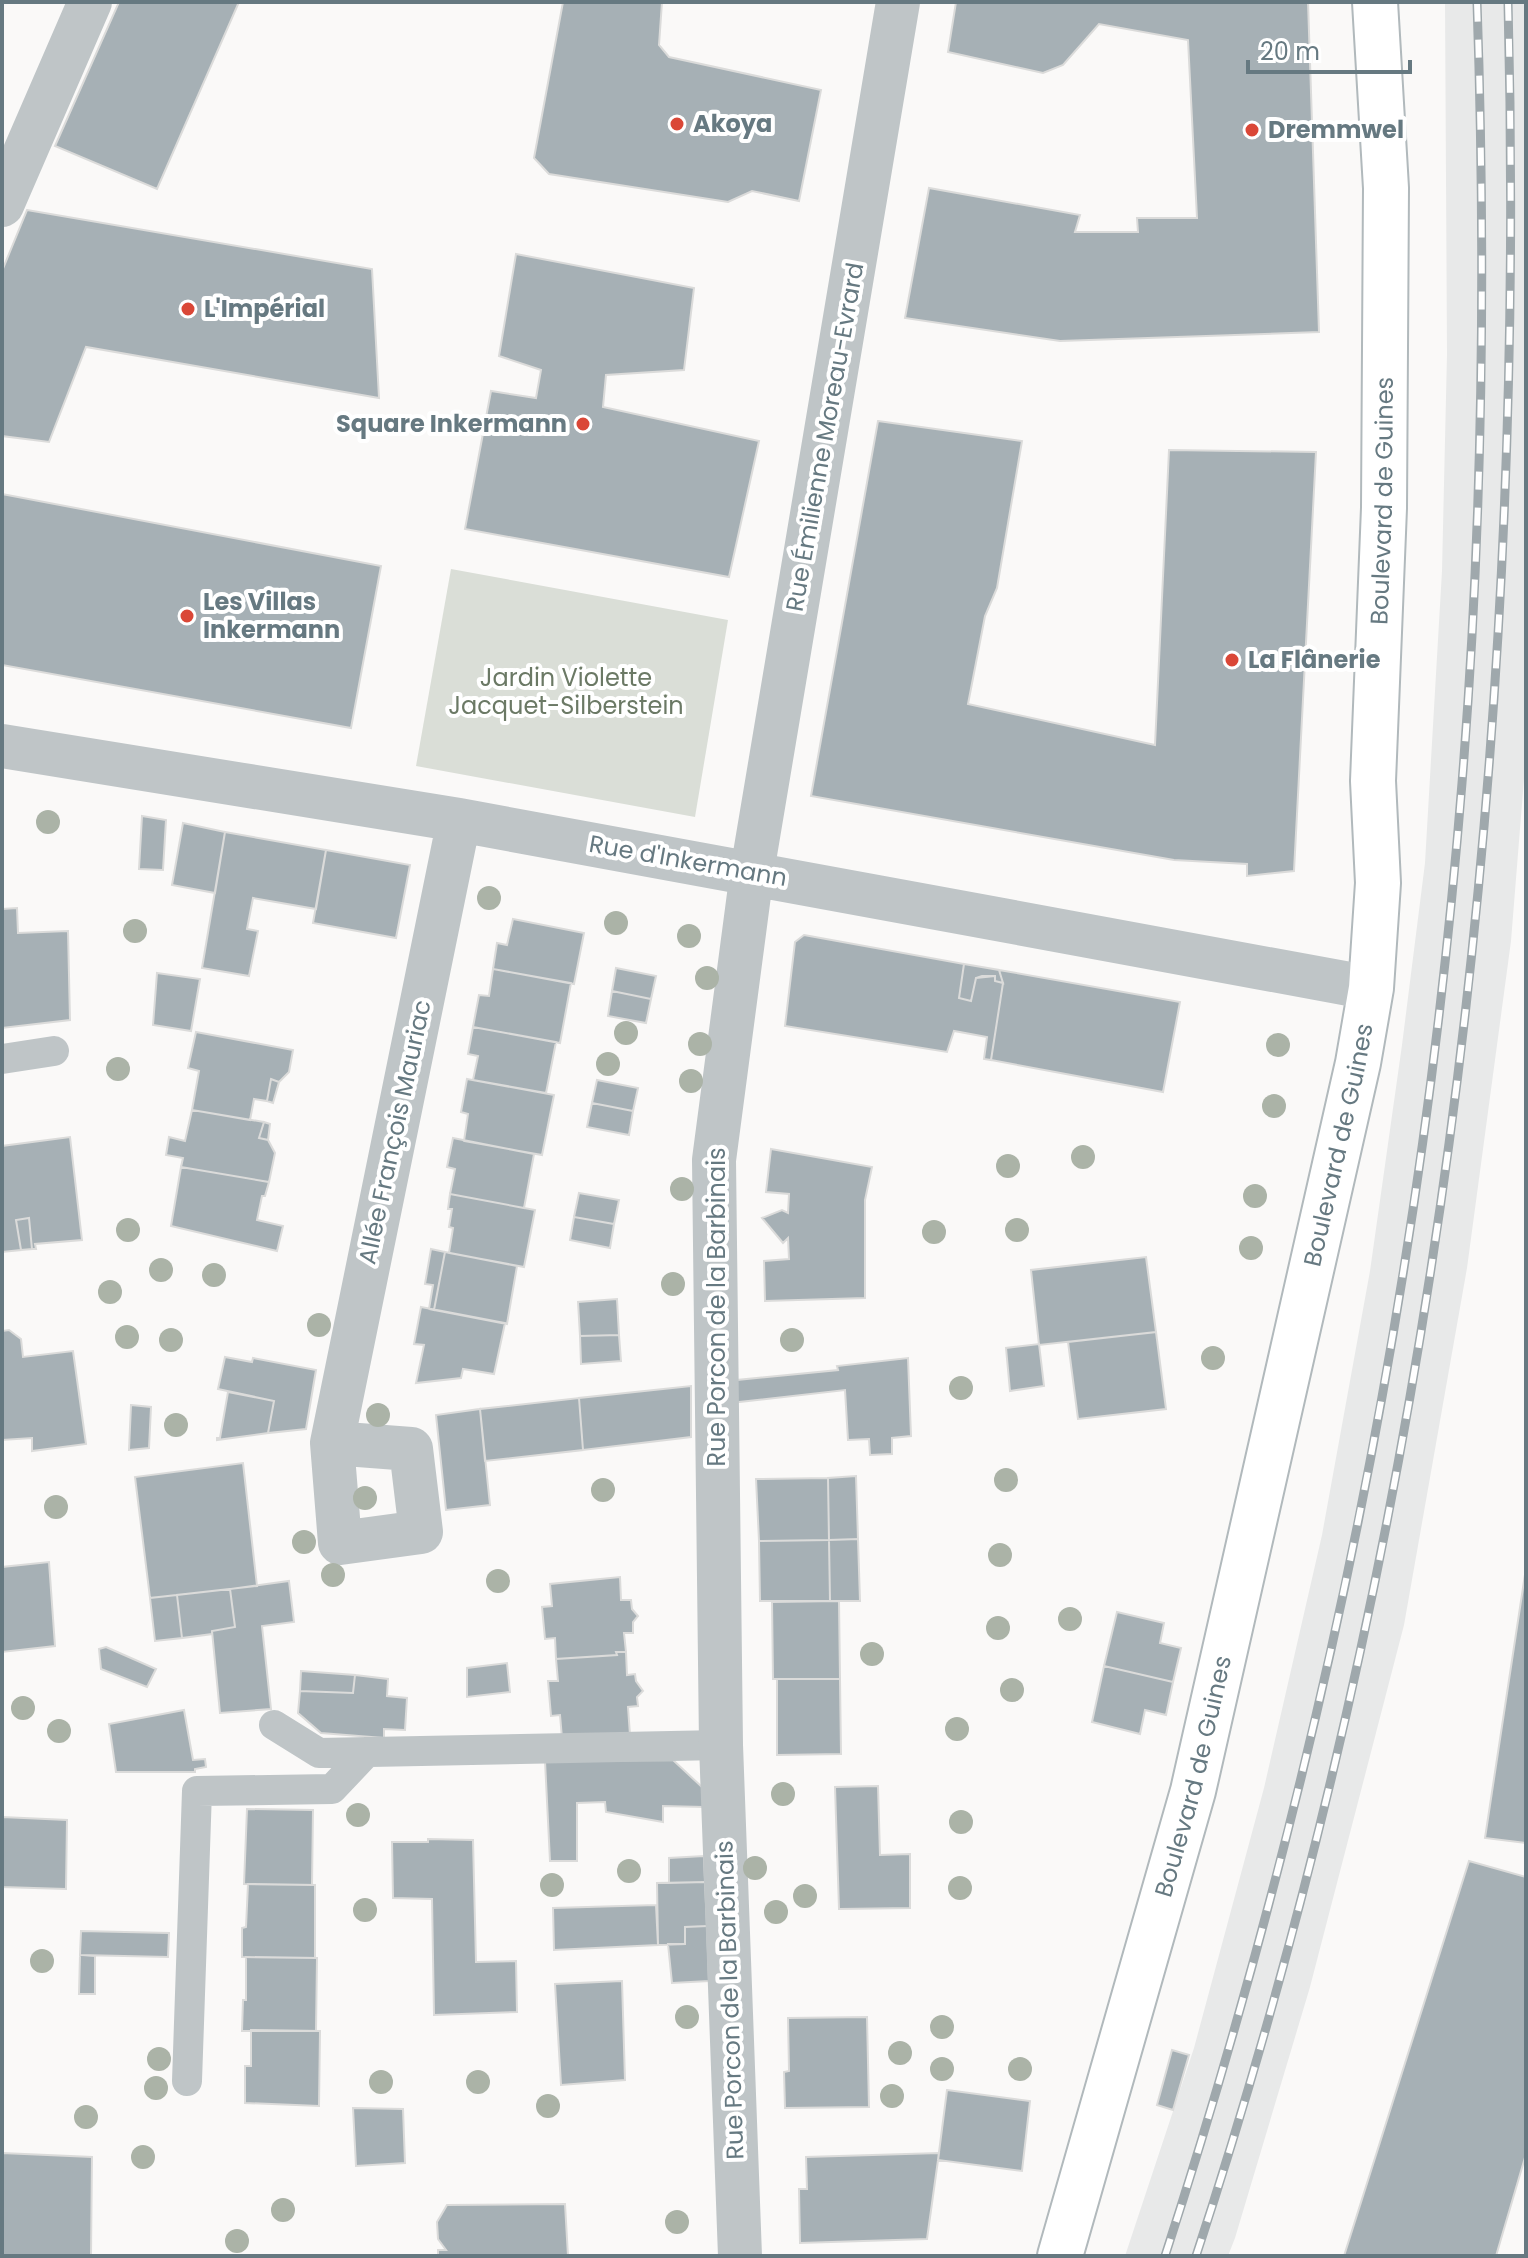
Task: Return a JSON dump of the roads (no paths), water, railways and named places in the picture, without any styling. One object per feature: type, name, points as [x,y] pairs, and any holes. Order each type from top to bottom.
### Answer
[{"type":"street","points":[[2,205],[90,2]]},
{"type":"street","name":"Rue Émilienne Moreau-Evrard","points":[[752,872],[898,2]]},
{"type":"street","name":"Boulevard de Guines","points":[[1060,2256],[1193,1791],[1358,1063],[1371,988],[1378,883],[1373,781],[1384,508],[1386,203],[1375,2]]},
{"type":"street","name":"Rue d'Inkermann","points":[[2,746],[459,820],[1371,988]]},
{"type":"street","name":"Allée François Mauriac","points":[[332,1443],[459,820]]},
{"type":"street","name":"Rue Porcon de la Barbinais","points":[[740,2256],[721,1745],[714,1160],[752,872]]},
{"type":"lane","points":[[2,1059],[54,1051]]},
{"type":"lane","points":[[274,1725],[319,1753],[721,1745]]},
{"type":"lane","points":[[187,2081],[197,1791],[332,1789],[367,1752]]},
{"type":"railway","points":[[1165,2256],[1221,2076],[1317,1712],[1357,1528],[1421,1157],[1444,971],[1462,783],[1474,588],[1482,295],[1477,2]]},
{"type":"railway","points":[[1196,2256],[1279,1982],[1348,1705],[1405,1425],[1449,1143],[1481,859],[1501,574],[1510,288],[1508,2]]},
{"type":"place","name":"Akoya","points":[[677,124]]},
{"type":"place","name":"Dremmwel","points":[[1252,130]]},
{"type":"place","name":"L'Impérial","points":[[188,309]]},
{"type":"place","name":"Square Inkermann","points":[[583,424]]},
{"type":"place","name":"Les Villas Inkermann","points":[[187,616]]},
{"type":"place","name":"La Flânerie","points":[[1232,660]]},
{"type":"park label","name":"Jardin Violette Jacquet-Silberstein","points":[[566,692]]}]
